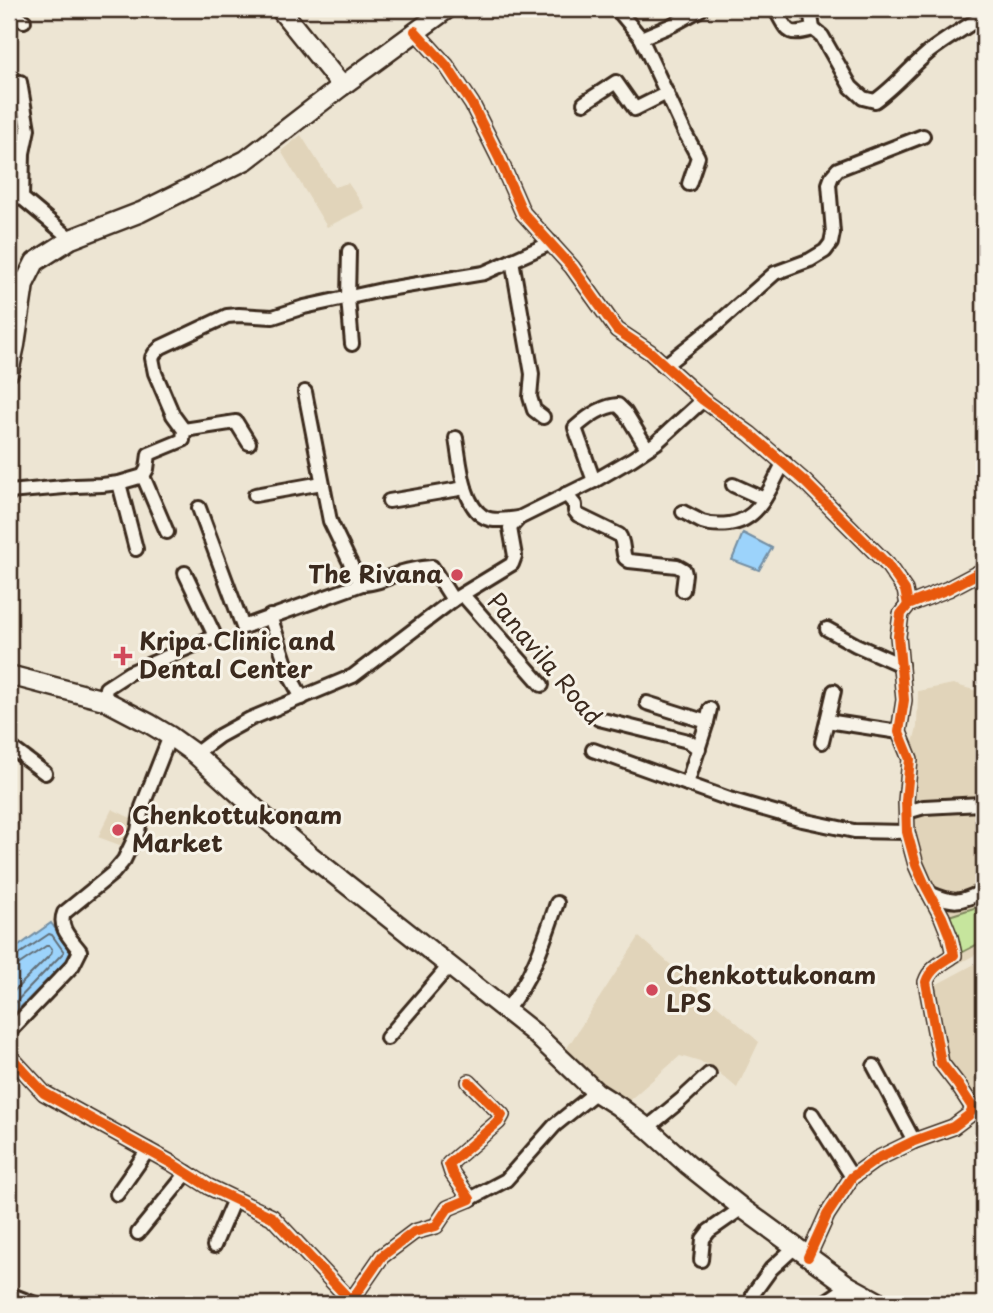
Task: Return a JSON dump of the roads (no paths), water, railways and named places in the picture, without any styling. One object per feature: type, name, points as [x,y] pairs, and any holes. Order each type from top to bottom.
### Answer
[{"type":"main road","points":[[280,9],[342,86]]},
{"type":"main road","points":[[9,372],[24,284],[35,262],[71,239],[141,212],[246,160],[447,9]]},
{"type":"main road","points":[[9,675],[104,700],[150,723],[195,754],[280,830],[533,1032],[596,1092],[647,1128],[688,1165],[801,1252],[849,1286],[882,1304]]},
{"type":"street","points":[[617,9],[641,38],[698,157],[690,184]]},
{"type":"street","points":[[641,38],[701,9]]},
{"type":"street","points":[[775,9],[790,32],[796,34],[813,29]]},
{"type":"street","points":[[810,9],[813,29],[822,36],[851,87],[863,98],[875,101],[943,41],[984,15]]},
{"type":"street","points":[[9,12],[24,21]]},
{"type":"street","points":[[415,31],[446,65],[472,104],[523,214],[572,267],[617,330],[650,352],[703,400],[784,462],[887,564],[905,590],[908,605]]},
{"type":"street","points":[[9,81],[20,82],[27,129],[23,153],[22,198],[71,239]]},
{"type":"street","points":[[584,103],[616,82],[635,109],[667,93]]},
{"type":"street","points":[[664,366],[717,324],[775,272],[810,260],[825,251],[831,243],[833,233],[829,184],[838,169],[923,135]]},
{"type":"street","points":[[9,492],[119,483],[143,476],[147,469],[149,453],[183,440],[184,430],[173,415],[155,373],[152,358],[161,347],[228,316],[273,317],[304,307],[382,290],[484,273],[551,243]]},
{"type":"street","points":[[349,251],[348,298],[352,344]]},
{"type":"street","points":[[512,260],[532,374],[530,397],[534,410],[543,416]]},
{"type":"street","points":[[9,273],[24,284]]},
{"type":"street","points":[[199,508],[243,627],[362,583],[330,521],[305,392]]},
{"type":"street","points":[[457,438],[465,488],[477,511],[489,519],[511,522],[632,459],[703,400]]},
{"type":"street","points":[[594,481],[575,428],[586,418],[607,407],[618,405],[647,448]]},
{"type":"street","points":[[184,430],[236,422],[249,443]]},
{"type":"street","points":[[683,512],[712,524],[744,521],[753,515],[764,499],[784,462]]},
{"type":"street","points":[[143,476],[167,532]]},
{"type":"street","points":[[119,483],[136,549]]},
{"type":"street","points":[[255,495],[322,483]]},
{"type":"street","points":[[733,485],[764,499]]},
{"type":"street","points":[[388,500],[465,488]]},
{"type":"street","points":[[566,494],[575,505],[578,515],[619,535],[623,541],[625,558],[629,561],[677,566],[684,570],[683,590]]},
{"type":"street","points":[[195,754],[219,736],[250,719],[353,676],[458,597],[512,564],[515,556],[511,522]]},
{"type":"street","name":"Panavila Road","points":[[362,583],[383,580],[417,568],[432,567],[542,685]]},
{"type":"street","points":[[753,1294],[771,1269],[801,1252],[852,1177],[877,1159],[914,1141],[953,1127],[969,1115],[973,1108],[941,1063],[926,982],[928,975],[938,965],[954,955],[946,927],[916,865],[907,832],[910,759],[899,732],[904,700],[898,636],[901,614],[908,605],[948,589],[984,570]]},
{"type":"street","points":[[104,700],[106,688],[129,673],[211,638],[214,634],[185,573]]},
{"type":"street","points":[[270,616],[290,676],[302,698]]},
{"type":"street","points":[[827,629],[901,665]]},
{"type":"street","points":[[822,742],[834,691]]},
{"type":"street","points":[[647,703],[709,716],[687,785]]},
{"type":"street","points":[[598,719],[688,741],[699,749]]},
{"type":"street","points":[[827,721],[899,732]]},
{"type":"street","points":[[9,1032],[73,965],[80,951],[64,930],[64,913],[113,873],[124,860],[138,831],[142,807],[170,736]]},
{"type":"street","points":[[9,746],[45,773]]},
{"type":"street","points":[[593,750],[687,785],[775,813],[854,831],[907,832]]},
{"type":"street","points":[[907,812],[924,807],[981,804]]},
{"type":"street","points":[[929,893],[948,901],[960,902],[984,891]]},
{"type":"street","points":[[506,1010],[533,967],[557,903]]},
{"type":"street","points":[[387,1038],[449,966]]},
{"type":"street","points":[[9,1055],[44,1093],[209,1187],[272,1217],[350,1303],[382,1255],[414,1232],[436,1226],[448,1208],[506,1180],[555,1125],[596,1092]]},
{"type":"street","points":[[874,1066],[914,1141]]},
{"type":"street","points":[[647,1128],[709,1074]]},
{"type":"street","points":[[469,1082],[502,1115],[498,1122],[449,1164],[470,1199]]},
{"type":"street","points":[[812,1114],[852,1177]]},
{"type":"street","points":[[117,1194],[148,1150]]},
{"type":"street","points":[[138,1233],[187,1173]]},
{"type":"street","points":[[214,1246],[234,1199]]},
{"type":"street","points":[[701,1260],[704,1239],[709,1231],[742,1208]]},
{"type":"street","points":[[822,1304],[849,1286]]},
{"type":"street","points":[[9,1294],[35,1304]]},
{"type":"water","points":[[743,533],[772,548],[759,570],[732,560]]},
{"type":"water","points":[[51,923],[74,953],[9,1019],[9,953]]},
{"type":"place","name":"The Rivana","points":[[457,575]]},
{"type":"place","name":"Kripa Clinic and Dental Center","points":[[123,656]]},
{"type":"place","name":"Chenkottukonam Market","points":[[118,830]]},
{"type":"place","name":"Chenkottukonam LPS","points":[[652,990]]}]
